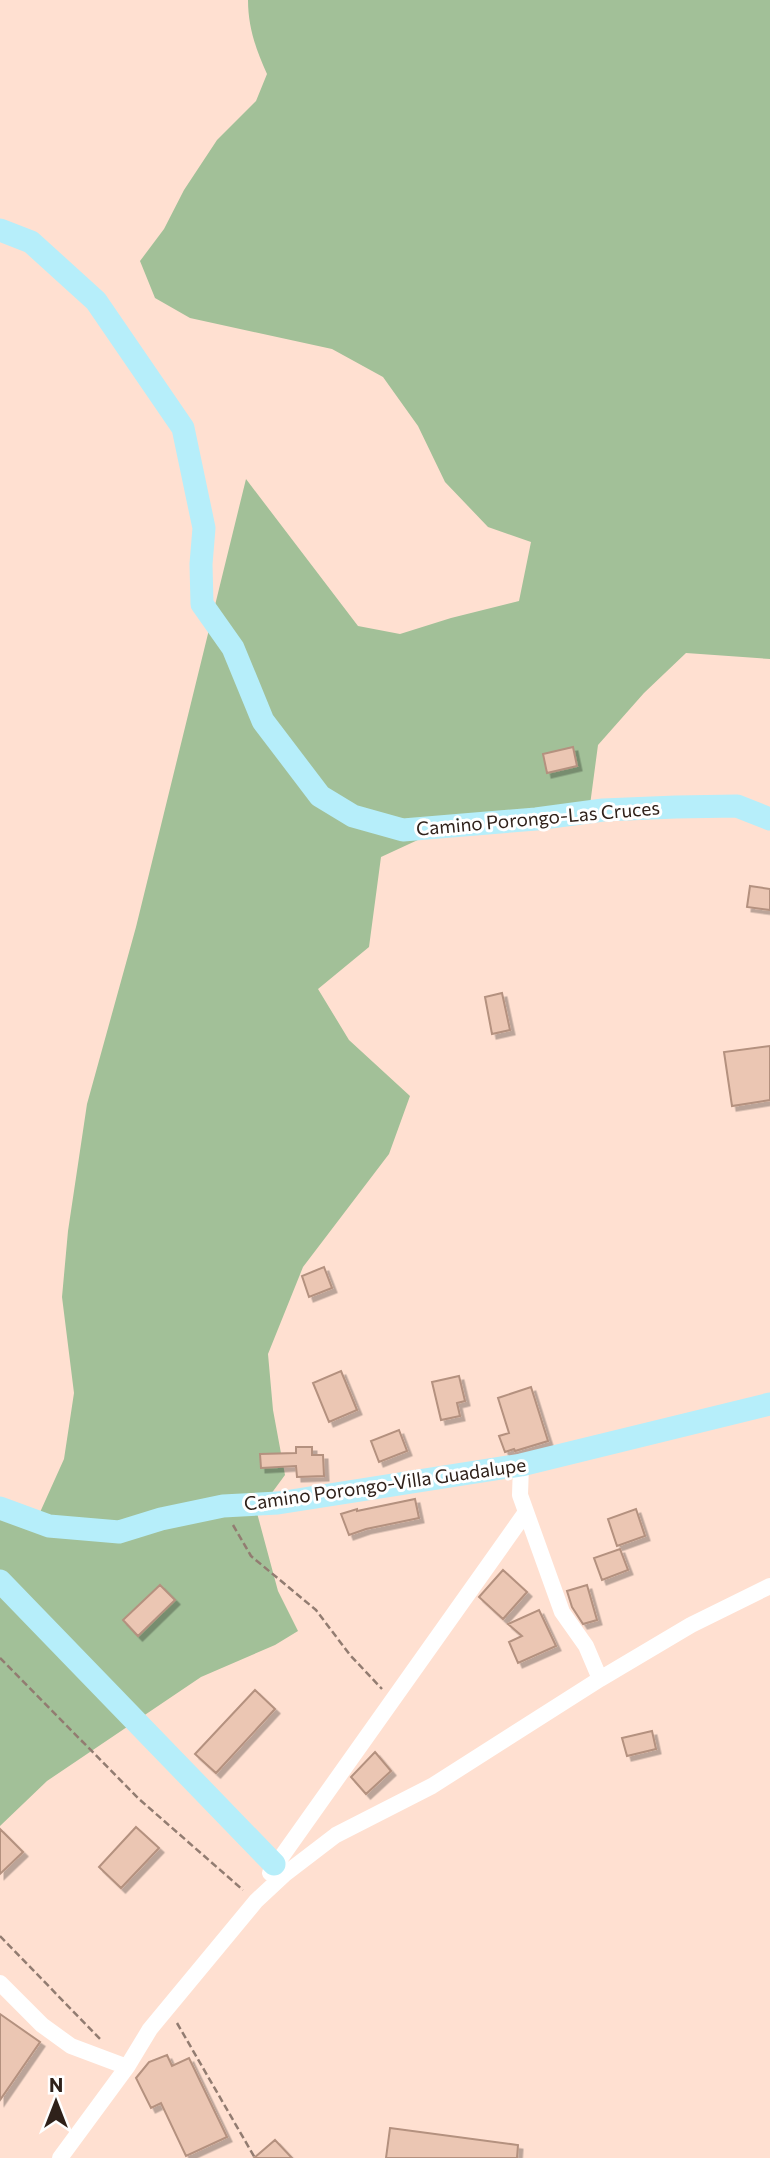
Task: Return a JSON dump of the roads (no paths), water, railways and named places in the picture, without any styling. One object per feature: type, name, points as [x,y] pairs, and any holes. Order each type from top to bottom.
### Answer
[{"type":"street","name":"Camino Porongo-Las Cruces","points":[[0,229],[30,242],[96,301],[183,428],[204,528],[202,604],[233,648],[264,721],[320,796],[353,816],[403,830],[536,819],[603,810],[676,807],[737,806],[770,819]]},
{"type":"street","name":"Camino Porongo-Villa Guadalupe","points":[[0,1508],[49,1526],[119,1532],[160,1519],[223,1506],[278,1503],[521,1465],[770,1404]]},
{"type":"street","points":[[521,1465],[520,1495],[562,1612],[586,1646],[600,1679]]},
{"type":"street","points":[[256,1901],[274,1864],[526,1513]]},
{"type":"street","points":[[0,1581],[274,1864]]},
{"type":"street","points":[[60,2158],[127,2067],[150,2029],[256,1901],[285,1874],[336,1835],[432,1786],[600,1679],[691,1625],[770,1586]]},
{"type":"street","points":[[0,1983],[42,2025],[71,2046],[127,2067]]}]
